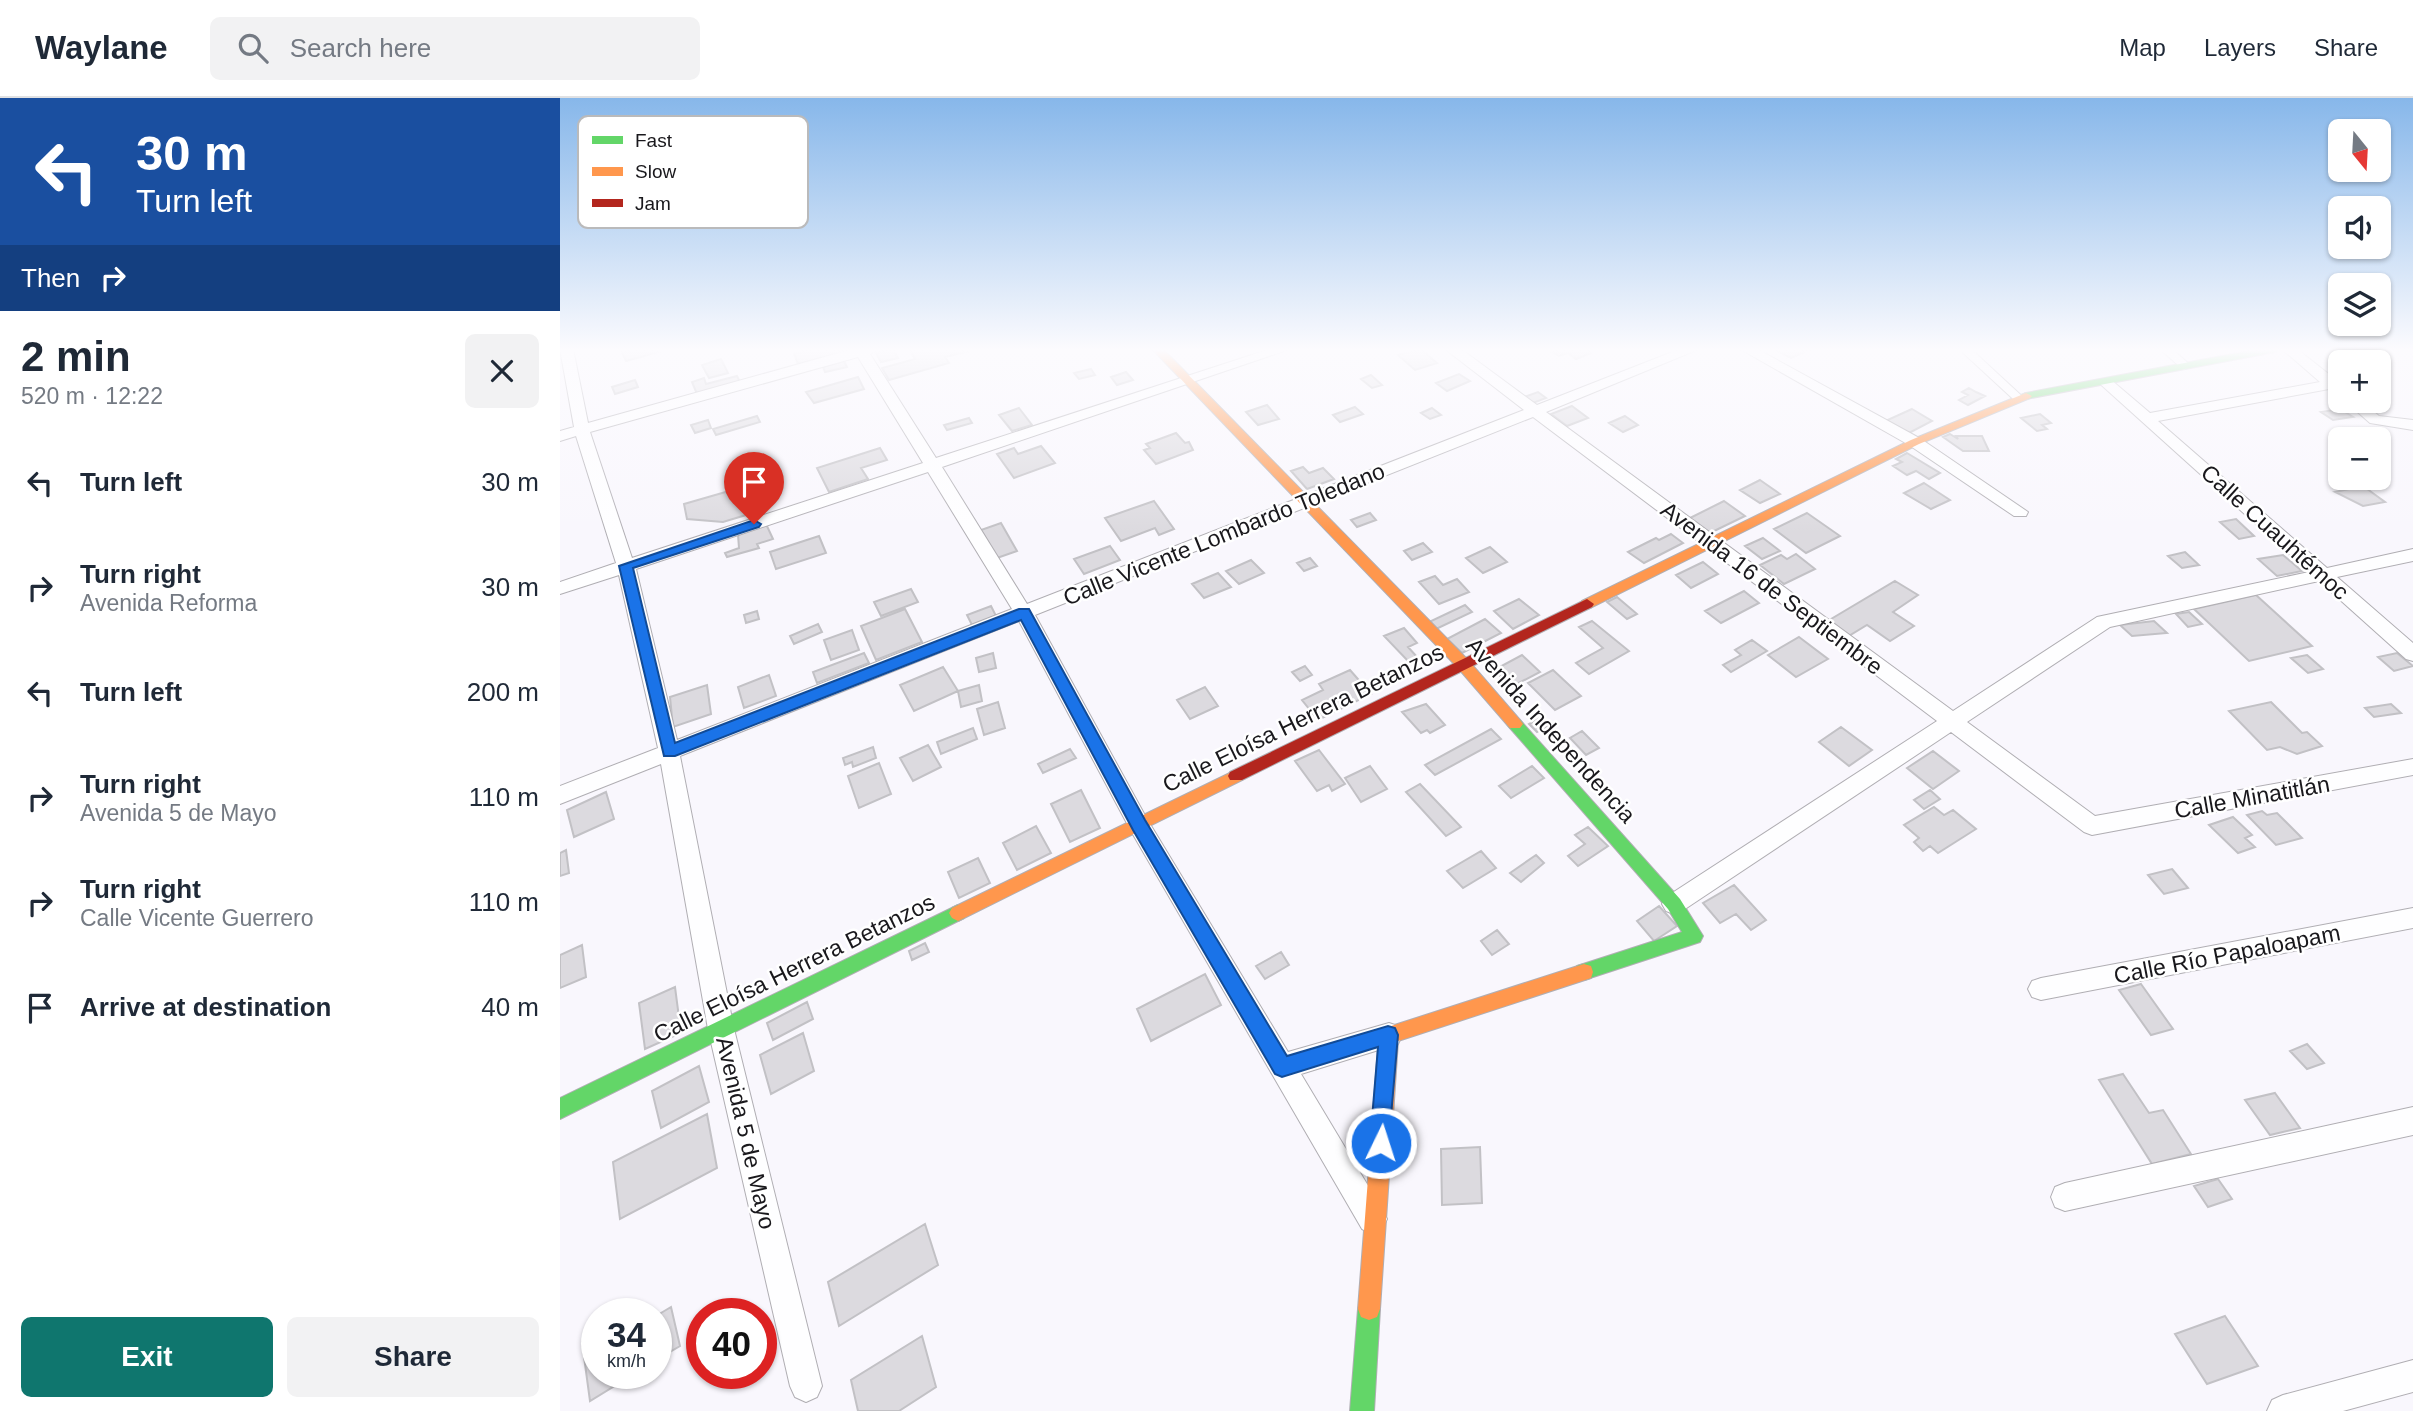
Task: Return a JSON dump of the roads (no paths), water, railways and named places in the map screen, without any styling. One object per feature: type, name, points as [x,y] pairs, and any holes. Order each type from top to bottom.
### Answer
[{"type":"street","name":"Avenida 5 de Mayo","points":[[570,410],[571,433],[626,566],[669,752],[721,1029],[806,1386]]},
{"type":"street","points":[[571,433],[651,410]]},
{"type":"street","points":[[901,410],[1024,613],[1139,825],[1375,1224]]},
{"type":"street","points":[[560,588],[1096,410]]},
{"type":"street","name":"Avenida Independencia","points":[[1217,410],[1463,664],[1674,904],[1694,936],[1388,1035]]},
{"type":"street","name":"Calle Vicente Lombardo Toledano","points":[[560,795],[1535,410]]},
{"type":"street","name":"Avenida 16 de Septiembre","points":[[1536,410],[1950,723],[2092,826]]},
{"type":"street","points":[[1857,410],[1915,442],[2020,512]]},
{"type":"street","name":"Calle Eloísa Herrera Betanzos","points":[[560,1109],[1712,541],[1915,442],[1989,410]]},
{"type":"street","name":"Calle Cuauhtémoc","points":[[2140,410],[2320,574],[2413,654]]},
{"type":"street","points":[[2149,418],[2196,410]]},
{"type":"street","points":[[2367,413],[2375,420],[2413,425]]},
{"type":"street","points":[[1674,904],[2104,622],[2413,555]]},
{"type":"street","name":"Calle Minatitlán","points":[[2092,826],[2413,767]]},
{"type":"street","name":"Calle Río Papaloapam","points":[[2041,989],[2413,918]]},
{"type":"street","points":[[1282,1067],[1388,1035],[1362,1411]]},
{"type":"street","points":[[2065,1197],[2413,1121]]},
{"type":"street","points":[[2283,1411],[2413,1377]]}]
